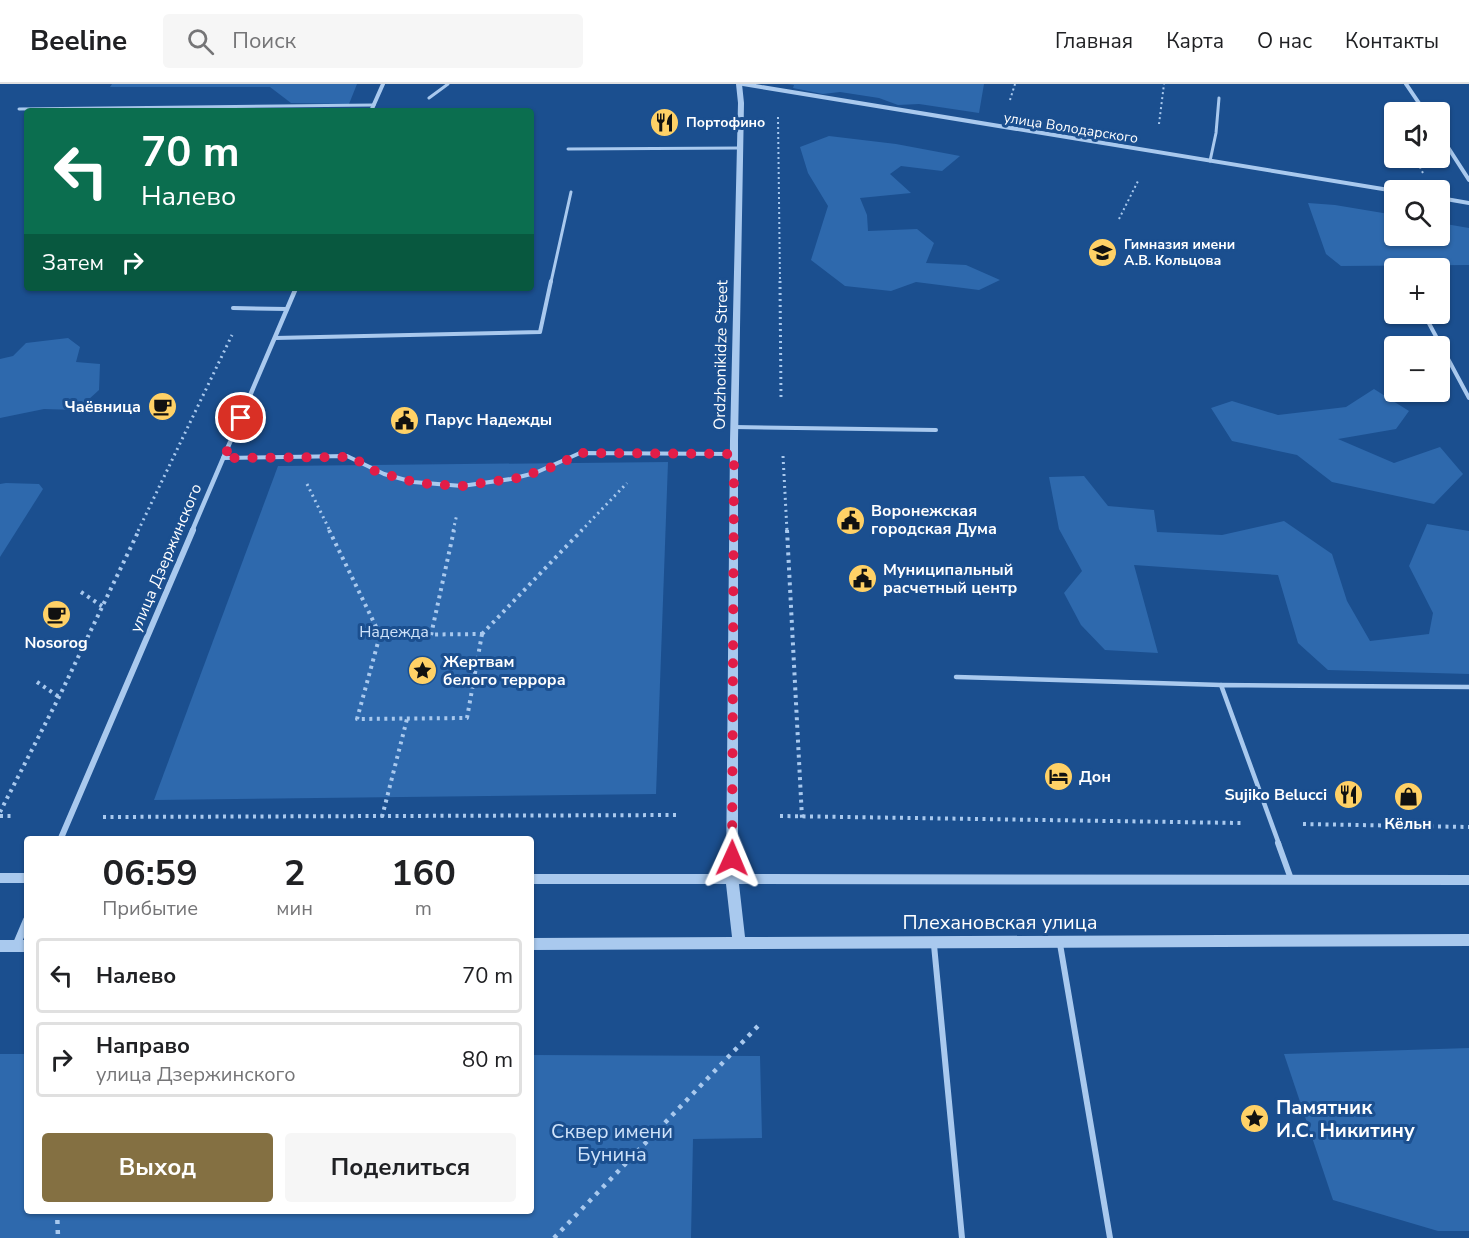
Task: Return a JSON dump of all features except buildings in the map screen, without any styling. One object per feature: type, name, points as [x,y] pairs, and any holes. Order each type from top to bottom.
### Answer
[{"type":"street","points":[[372,108],[383,84]]},
{"type":"street","name":"Ordzhonikidze Street","points":[[739,943],[732,879],[734,427],[741,84]]},
{"type":"street","name":"улица Володарского","points":[[741,84],[1384,189]]},
{"type":"street","points":[[1407,84],[1419,102]]},
{"type":"street","points":[[1450,151],[1469,180]]},
{"type":"street","points":[[1450,200],[1469,203]]},
{"type":"street","name":"улица Дзержинского","points":[[63,836],[295,291]]},
{"type":"street","points":[[0,878],[24,878]]},
{"type":"street","points":[[534,879],[1469,880]]},
{"type":"street","name":"Плехановская улица","points":[[534,944],[1469,940]]},
{"type":"street","points":[[0,946],[22,946]]},
{"type":"lane","points":[[429,98],[448,84]]},
{"type":"lane","points":[[1210,161],[1216,133],[1219,98]]},
{"type":"lane","points":[[107,108],[374,105]]},
{"type":"lane","points":[[18,109],[24,109]]},
{"type":"lane","points":[[568,149],[741,148]]},
{"type":"lane","points":[[275,338],[540,332],[571,192]]},
{"type":"lane","points":[[233,308],[287,309]]},
{"type":"lane","points":[[1429,324],[1469,398]]},
{"type":"lane","points":[[734,427],[936,430]]},
{"type":"lane","points":[[224,458],[352,457],[375,471],[405,480],[462,486],[528,476],[558,465],[580,453],[734,454]]},
{"type":"lane","points":[[956,677],[1221,685],[1469,687]]},
{"type":"lane","points":[[1221,685],[1291,879]]},
{"type":"lane","points":[[1060,941],[1110,1238]]},
{"type":"lane","points":[[934,942],[962,1238]]},
{"type":"path","points":[[1158,134],[1164,84]]},
{"type":"path","points":[[778,116],[782,429],[802,818]]},
{"type":"path","points":[[1421,168],[1427,179]]},
{"type":"path","points":[[1119,219],[1140,177]]},
{"type":"path","points":[[15,816],[0,814],[59,697],[245,308]]},
{"type":"path","points":[[295,458],[380,635],[357,719],[467,718],[482,634],[655,453]]},
{"type":"path","points":[[431,635],[462,486]]},
{"type":"path","points":[[81,592],[102,606]]},
{"type":"path","points":[[380,635],[482,634]]},
{"type":"path","points":[[37,682],[59,697]]},
{"type":"path","points":[[382,817],[407,718]]},
{"type":"path","points":[[103,817],[679,815]]},
{"type":"path","points":[[780,816],[1469,826]]},
{"type":"path","points":[[554,1238],[759,1025]]},
{"type":"path","points":[[57,1214],[58,1238]]},
{"type":"green space","points":[[112,84],[357,84],[349,104],[291,103],[270,87],[110,87]]},
{"type":"green space","points":[[787,84],[984,84],[979,113],[919,104],[898,105],[879,98],[840,92],[823,94],[793,88],[794,85]]},
{"type":"green space","points":[[829,136],[896,144],[960,156],[942,171],[901,166],[890,174],[911,193],[860,198],[867,215],[868,231],[917,229],[934,243],[926,263],[966,265],[1000,280],[979,290],[916,282],[891,291],[845,286],[811,260],[828,206],[808,173],[800,147]]},
{"type":"green space","points":[[1308,203],[1384,213],[1384,246],[1450,246],[1450,225],[1469,228],[1469,265],[1450,265],[1450,258],[1384,258],[1384,266],[1341,266],[1326,254]]},
{"type":"green space","points":[[68,338],[80,347],[76,362],[100,364],[99,390],[77,410],[44,409],[0,418],[0,359],[13,356],[26,343]]},
{"type":"green space","points":[[1374,389],[1384,395],[1384,402],[1395,402],[1409,411],[1396,429],[1338,439],[1394,463],[1440,447],[1463,474],[1434,504],[1332,482],[1297,455],[1232,441],[1211,408],[1232,401],[1278,415],[1346,407]]},
{"type":"green space","name":"Надежда","points":[[668,462],[656,794],[154,800],[278,466]]},
{"type":"green space","points":[[1084,476],[1108,506],[1154,510],[1157,532],[1222,535],[1284,521],[1332,554],[1347,601],[1370,641],[1429,634],[1433,613],[1409,566],[1427,524],[1469,531],[1469,674],[1328,670],[1298,643],[1278,575],[1134,565],[1158,653],[1105,650],[1081,625],[1064,593],[1082,571],[1059,529],[1049,477]]},
{"type":"green space","points":[[0,484],[39,484],[43,489],[0,557]]},
{"type":"green space","points":[[1469,1048],[1469,1231],[1438,1231],[1333,1200],[1284,1054]]},
{"type":"green space","name":"Cквер имени Бунина","points":[[0,1054],[24,1054],[24,1214],[534,1214],[534,1055],[760,1056],[762,1138],[693,1139],[691,1238],[0,1238]]},
{"type":"place","name":"Портофино","points":[[665,122]]},
{"type":"place","name":"Гимназия имени А.В. Кольцова","points":[[1103,252]]},
{"type":"place","name":"Чаёвница","points":[[162,407]]},
{"type":"place","name":"Парус Надежды","points":[[404,420]]},
{"type":"place","name":"Воронежская городская Дума","points":[[850,520]]},
{"type":"place","name":"Муниципальный расчетный центр","points":[[862,579]]},
{"type":"place","name":"Nosorog","points":[[56,615]]},
{"type":"place","name":"Жертвам белого террора","points":[[422,671]]},
{"type":"place","name":"Дон","points":[[1058,777]]},
{"type":"place","name":"Sujiko Belucci","points":[[1348,795]]},
{"type":"place","name":"Кёльн","points":[[1408,796]]},
{"type":"place","name":"Памятник И.С. Никитину","points":[[1255,1118]]},
{"type":"route","points":[[241,418],[224,458],[352,457],[388,476],[428,484],[462,486],[518,478],[558,465],[580,453],[734,454],[732,858]]}]
